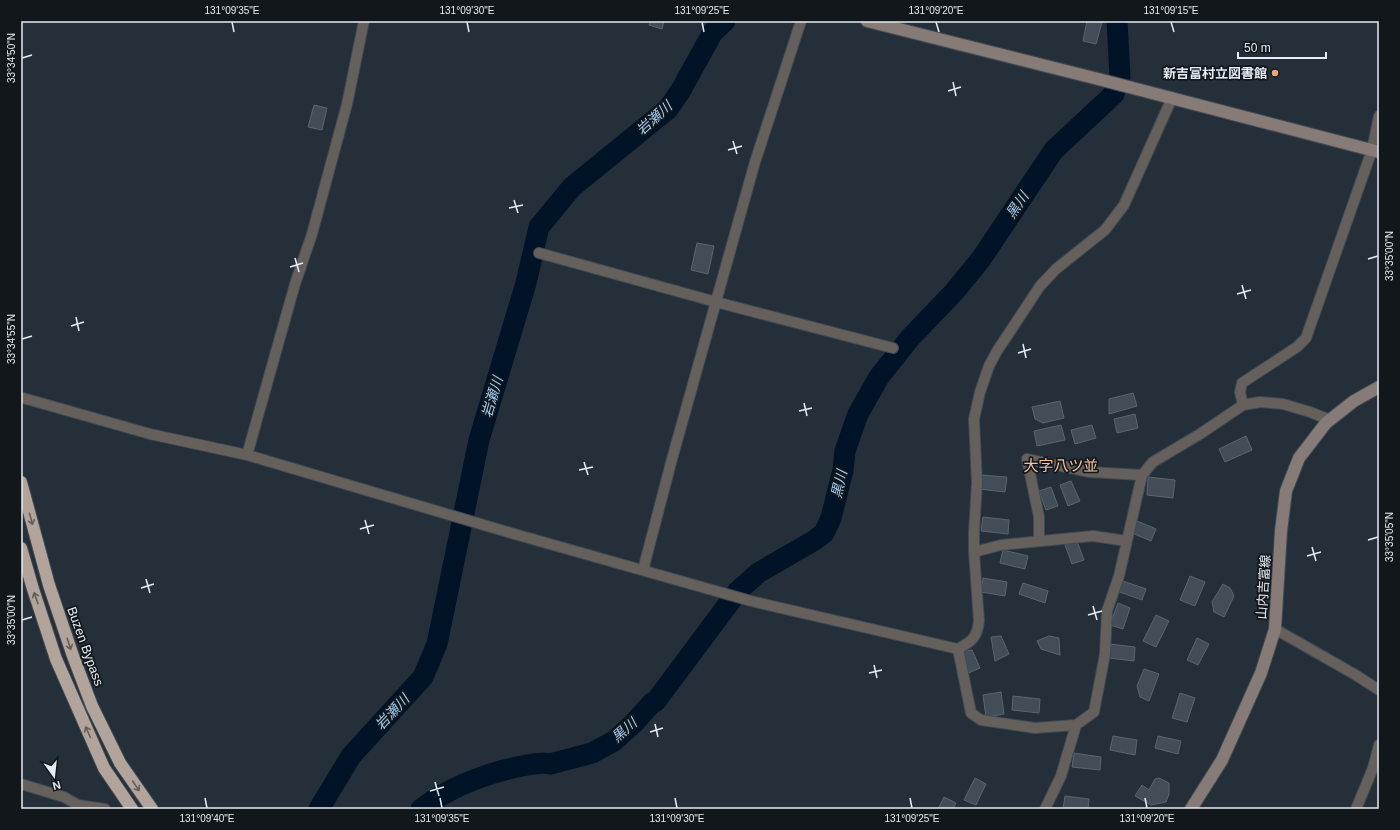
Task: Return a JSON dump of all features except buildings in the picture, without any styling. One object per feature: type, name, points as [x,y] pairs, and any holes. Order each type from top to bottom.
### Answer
[{"type":"highway","name":"Buzen Bypass","points":[[21,482],[49,585],[72,656],[92,706],[120,763],[152,809]]},
{"type":"highway","points":[[21,548],[56,659],[104,768],[132,809]]},
{"type":"street","points":[[247,455],[295,284],[312,234],[339,135],[364,21]]},
{"type":"street","points":[[643,570],[672,458],[755,162],[801,21]]},
{"type":"street","points":[[867,21],[1376,151]]},
{"type":"street","points":[[23,398],[150,434],[247,455],[751,601],[958,649],[971,642],[977,633],[979,621],[974,552],[977,483],[974,419],[980,392],[989,366],[997,351],[1040,286],[1056,269],[1105,230],[1124,205],[1172,98]]},
{"type":"street","points":[[1243,405],[1240,392],[1242,383],[1297,347],[1306,338],[1376,151],[1379,116]]},
{"type":"street","points":[[539,253],[716,302],[893,348]]},
{"type":"street","name":"山内吉富線","points":[[1191,809],[1222,760],[1261,673],[1275,630],[1281,531],[1286,491],[1299,458],[1326,422],[1354,400],[1379,387]]},
{"type":"street","points":[[958,649],[971,712],[980,720],[1035,728],[1076,725],[1094,712],[1106,654],[1107,610],[1119,576],[1142,475],[1153,462],[1200,434],[1243,405],[1260,402],[1283,404],[1330,420]]},
{"type":"street","points":[[1039,541],[1039,517],[1028,459],[1088,472],[1142,475]]},
{"type":"street","points":[[974,552],[1001,544],[1093,536],[1127,541]]},
{"type":"street","points":[[1275,630],[1354,674],[1379,690]]},
{"type":"street","points":[[1045,809],[1061,776],[1076,725]]},
{"type":"street","points":[[1356,809],[1376,769],[1379,745]]},
{"type":"street","points":[[21,784],[64,797],[78,805],[105,809]]},
{"type":"waterway","name":"岩瀬川","points":[[319,809],[351,756],[423,677],[437,644],[479,440],[526,283],[539,227],[572,187],[668,109],[681,90],[713,32],[725,21]]},
{"type":"waterway","name":"黒川","points":[[421,809],[444,794],[482,777],[522,766],[540,763],[550,764],[592,753],[614,741],[634,723],[652,703],[656,701],[738,591],[758,573],[815,540],[824,533],[831,518],[843,470],[845,451],[858,414],[879,377],[910,338],[954,292],[981,259],[1054,150],[1114,94],[1120,76],[1117,21]]},
{"type":"place","name":"新吉富村立図書館","points":[[1275,73]]},
{"type":"district","name":"大字八ツ並","points":[[1061,466]]}]
